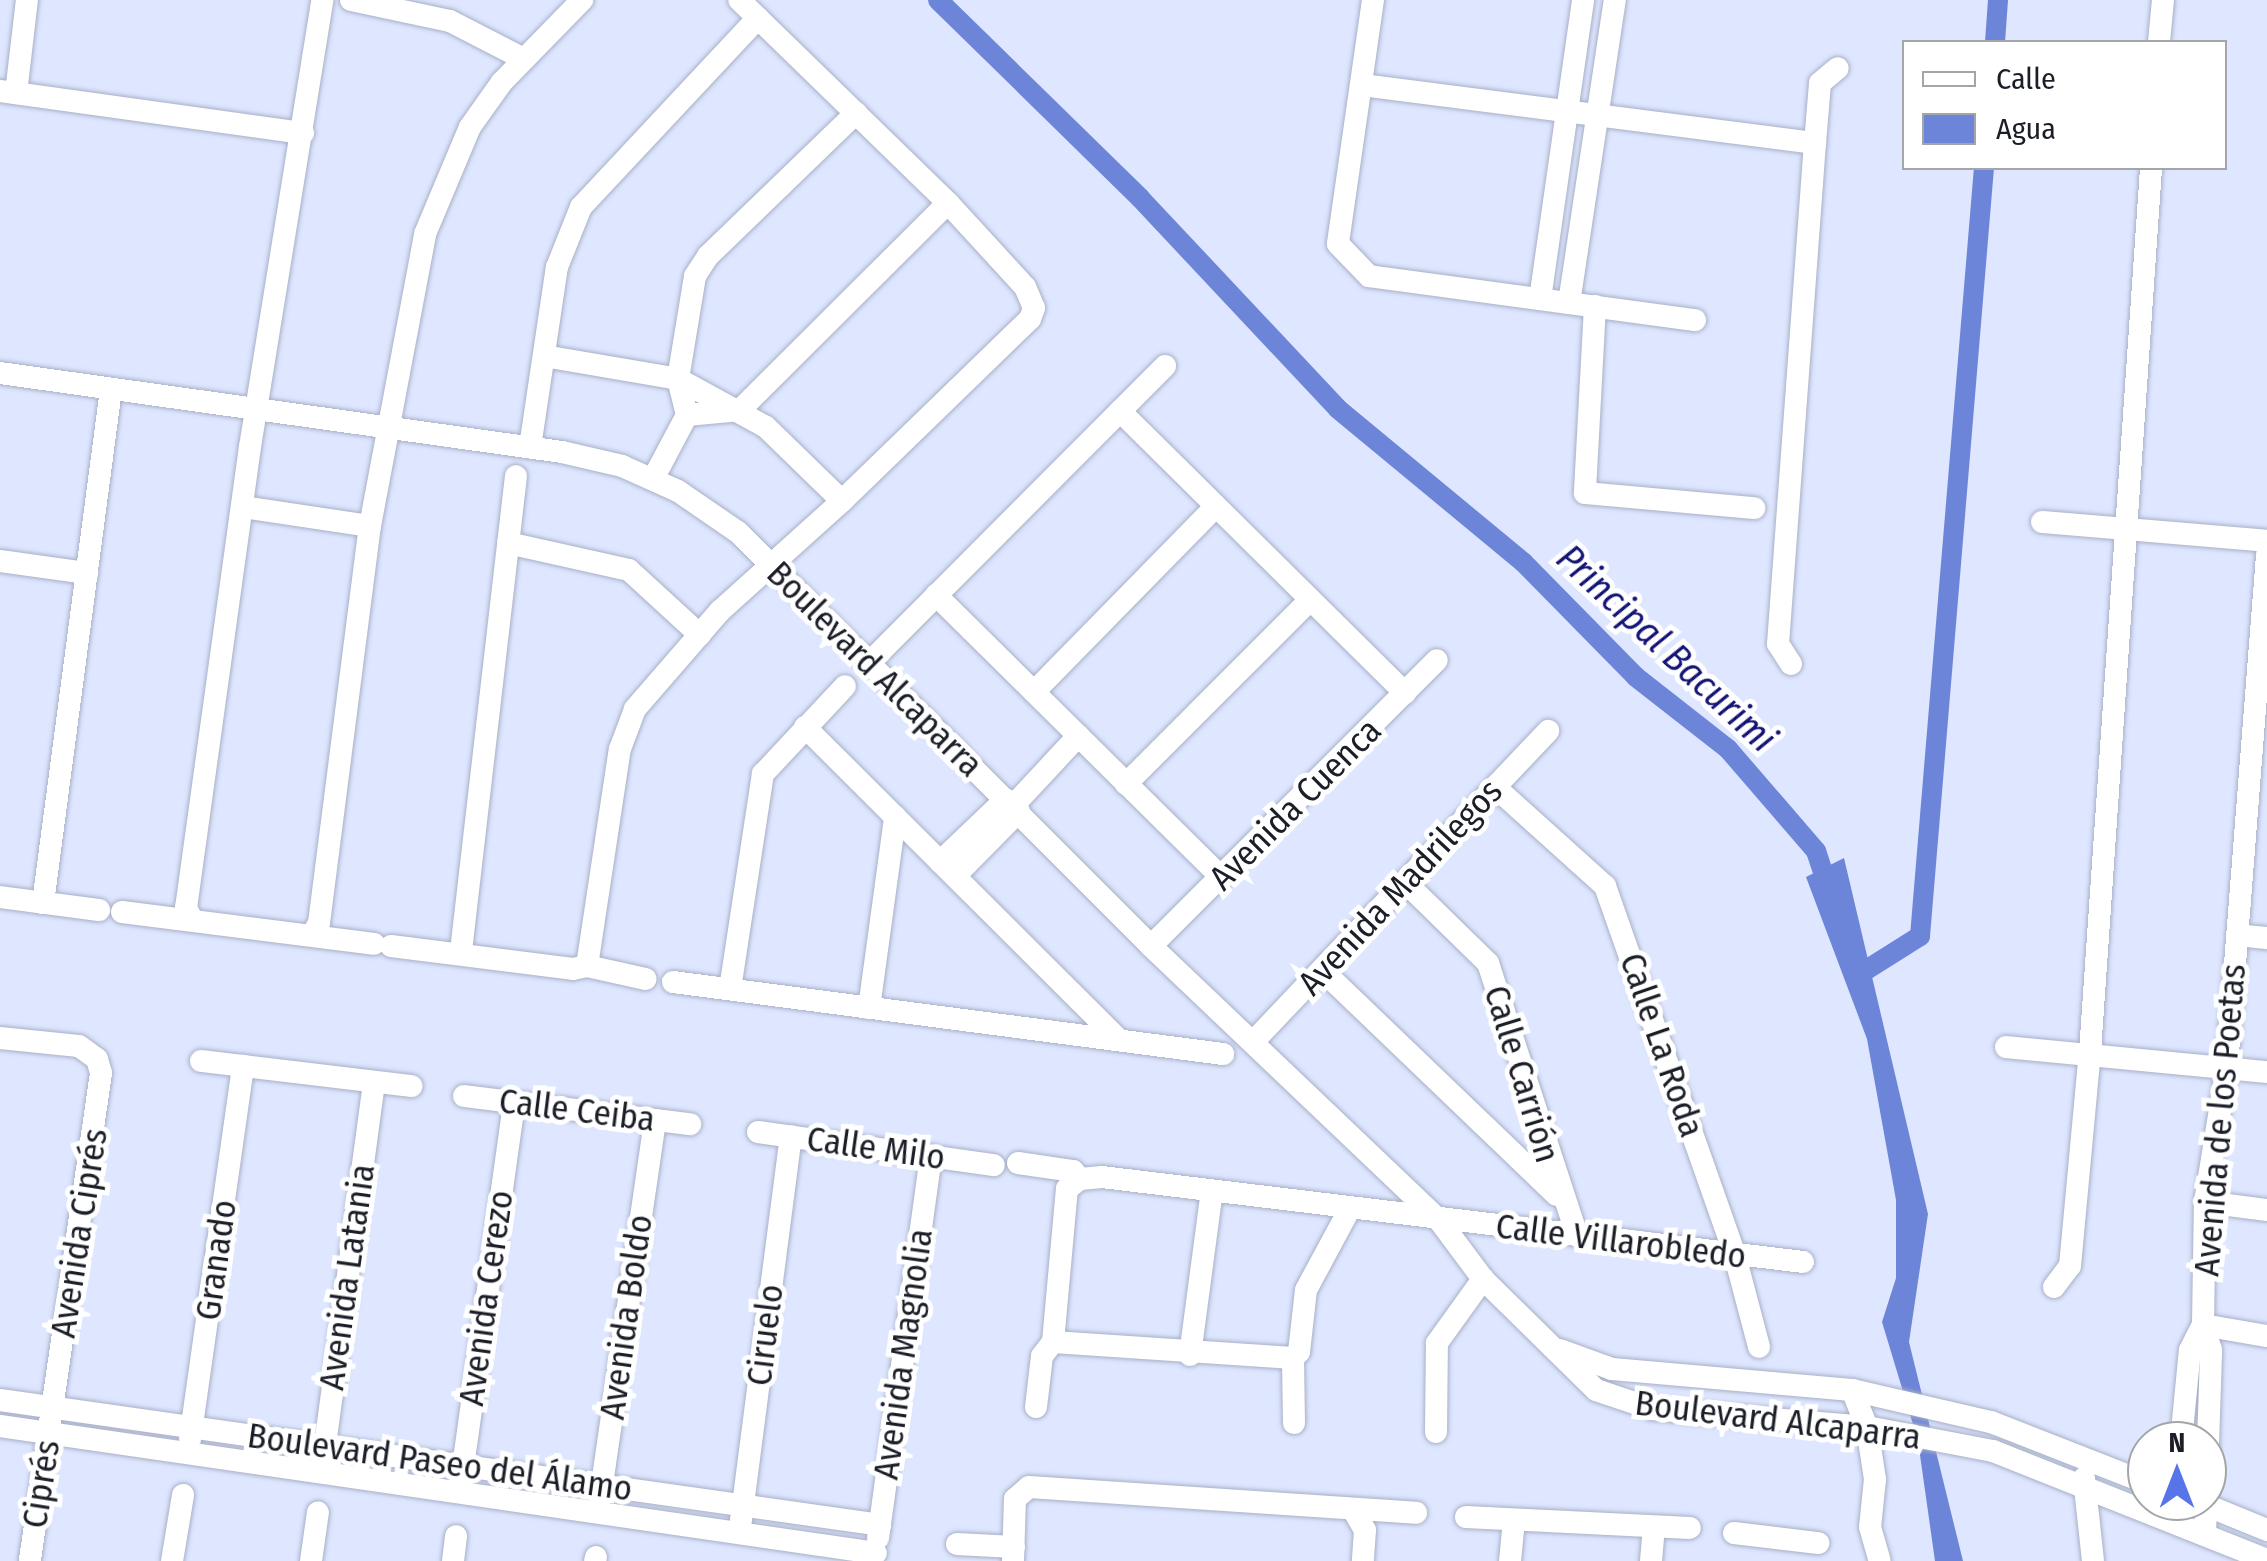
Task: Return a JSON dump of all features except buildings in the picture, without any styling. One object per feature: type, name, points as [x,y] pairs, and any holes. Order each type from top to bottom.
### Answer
[{"type":"street","points":[[26,0],[8,92],[303,133]]},
{"type":"street","points":[[192,919],[186,908],[243,507],[322,0]]},
{"type":"street","points":[[351,0],[450,21],[524,59]]},
{"type":"street","points":[[312,935],[319,923],[370,526],[390,430],[412,287],[443,182],[470,127],[524,59],[582,0]]},
{"type":"street","points":[[587,966],[624,733],[635,709],[700,634],[1030,318],[1025,287],[948,203],[739,0]]},
{"type":"street","points":[[1374,0],[1338,244],[1369,276],[1695,320]]},
{"type":"street","points":[[1540,299],[1583,0]]},
{"type":"street","points":[[1569,302],[1614,0]]},
{"type":"street","points":[[2159,40],[2163,0]]},
{"type":"street","points":[[530,448],[557,267],[581,206],[758,18]]},
{"type":"street","points":[[1791,664],[1778,644],[1820,83],[1838,68]]},
{"type":"street","points":[[1362,85],[1569,115],[1816,143]]},
{"type":"street","points":[[653,479],[687,415],[678,379],[688,293],[708,256],[856,113]]},
{"type":"street","points":[[2054,1287],[2070,1266],[2090,1052],[2151,170]]},
{"type":"street","points":[[687,415],[740,410],[948,203]]},
{"type":"street","points":[[1595,306],[1586,493],[1754,508]]},
{"type":"street","points":[[544,356],[678,379],[740,410],[842,501]]},
{"type":"street","points":[[870,662],[1164,366]]},
{"type":"street","name":"Boulevard Alcaparra","points":[[0,373],[592,458],[653,479],[710,510],[870,662],[1152,946],[1438,1220],[1482,1279],[1583,1381],[1628,1405],[1875,1428],[1965,1444],[2082,1487],[2127,1499]]},
{"type":"street","points":[[44,903],[111,390]]},
{"type":"street","points":[[1120,411],[1404,693]]},
{"type":"street","points":[[461,951],[516,476]]},
{"type":"street","points":[[243,507],[370,526]]},
{"type":"street","points":[[1034,692],[1215,507]]},
{"type":"street","points":[[2042,522],[2267,541]]},
{"type":"street","points":[[508,543],[630,570],[700,634]]},
{"type":"street","name":"Avenida de los Poetas","points":[[2206,1421],[2210,1350],[2203,1325],[2206,1202],[2226,1066],[2262,673],[2267,556]]},
{"type":"street","points":[[0,561],[87,573]]},
{"type":"street","points":[[936,595],[1222,878]]},
{"type":"street","points":[[1126,784],[1310,600]]},
{"type":"street","name":"Avenida Cuenca","points":[[1152,946],[1437,660]]},
{"type":"street","points":[[730,989],[763,774],[845,686]]},
{"type":"street","points":[[805,727],[1119,1040]]},
{"type":"street","name":"Avenida Madrilegos","points":[[1253,1042],[1548,731]]},
{"type":"street","points":[[948,869],[1078,736]]},
{"type":"street","name":"Calle La Roda","points":[[1494,787],[1606,886],[1735,1256],[1759,1348]]},
{"type":"street","points":[[869,1008],[895,817]]},
{"type":"street","name":"Calle Carrión","points":[[1405,882],[1488,963],[1576,1236]]},
{"type":"street","points":[[0,898],[461,951],[573,969],[587,966],[646,979]]},
{"type":"street","points":[[2237,935],[2267,938]]},
{"type":"street","points":[[1322,970],[1562,1200]]},
{"type":"street","points":[[674,982],[1223,1054]]},
{"type":"street","name":"Avenida Ciprés","points":[[0,1038],[79,1046],[97,1058],[101,1082],[53,1408]]},
{"type":"street","points":[[2006,1047],[2160,1058],[2267,1072]]},
{"type":"street","points":[[202,1061],[412,1086]]},
{"type":"street","name":"Granado","points":[[188,1453],[243,1066]]},
{"type":"street","name":"Avenida Latania","points":[[321,1472],[374,1082]]},
{"type":"street","name":"Calle Ceiba","points":[[464,1096],[690,1124]]},
{"type":"street","name":"Avenida Cerezo","points":[[459,1493],[514,1103]]},
{"type":"street","name":"Avenida Boldo","points":[[598,1513],[656,1120]]},
{"type":"street","name":"Calle Milo","points":[[758,1132],[994,1164]]},
{"type":"street","name":"Ciruelo","points":[[739,1533],[791,1136]]},
{"type":"street","name":"Avenida Magnolia","points":[[875,1557],[931,1156]]},
{"type":"street","name":"Calle Villarobledo","points":[[1018,1163],[1073,1171],[1080,1179],[1803,1262]]},
{"type":"street","points":[[1036,1408],[1042,1356],[1054,1342],[1067,1190],[1080,1179]]},
{"type":"street","points":[[1190,1355],[1212,1192]]},
{"type":"street","points":[[2206,1202],[2267,1210]]},
{"type":"street","points":[[1054,1342],[1190,1355],[1292,1358],[1299,1352],[1306,1290],[1349,1210]]},
{"type":"street","points":[[1436,1432],[1437,1343],[1482,1279]]},
{"type":"street","points":[[2203,1325],[2267,1336]]},
{"type":"street","name":"Avenida de los Poetas","points":[[2183,1421],[2190,1350],[2203,1325]]},
{"type":"street","name":"Boulevard Alcaparra","points":[[1551,1346],[1612,1368],[1863,1393],[1956,1414],[2127,1475]]},
{"type":"street","points":[[1292,1358],[1294,1423]]},
{"type":"street","points":[[1863,1393],[1875,1428],[1870,1527],[1880,1561]]},
{"type":"street","name":"Boulevard Paseo del Álamo","points":[[0,1400],[880,1524]]},
{"type":"street","name":"Ciprés","points":[[30,1561],[53,1408]]},
{"type":"street","name":"Boulevard Paseo del Álamo","points":[[0,1426],[739,1533],[875,1557]]},
{"type":"street","points":[[2089,1460],[2082,1487],[2094,1561]]},
{"type":"street","points":[[957,1544],[1013,1554],[1016,1499],[1028,1487],[1355,1513],[1416,1514]]},
{"type":"street","points":[[172,1561],[183,1495]]},
{"type":"street","points":[[311,1561],[318,1512]]},
{"type":"street","points":[[1355,1513],[1365,1530],[1363,1561]]},
{"type":"street","points":[[2227,1514],[2267,1530]]},
{"type":"street","points":[[1466,1518],[1690,1528]]},
{"type":"street","points":[[1510,1561],[1514,1520]]},
{"type":"street","name":"Boulevard Alcaparra","points":[[2187,1521],[2205,1535],[2267,1560]]},
{"type":"street","name":"Avenida de los Poetas","points":[[2203,1521],[2205,1535]]},
{"type":"street","points":[[1651,1561],[1654,1526]]},
{"type":"street","points":[[1734,1533],[1786,1550],[1818,1543]]},
{"type":"street","points":[[453,1561],[456,1536]]},
{"type":"water","points":[[1844,858],[1928,1214],[1909,1342],[1963,1561],[1935,1561],[1918,1441],[1882,1322],[1896,1278],[1896,1200],[1867,1039],[1806,877]]},
{"type":"waterway","name":"Principal Bacurimi","points":[[938,0],[1140,198],[1338,409],[1523,562],[1636,677],[1728,749],[1816,851],[1829,890]]},
{"type":"waterway","points":[[1995,40],[1998,0]]},
{"type":"waterway","points":[[1855,977],[1920,936],[1984,170]]}]
